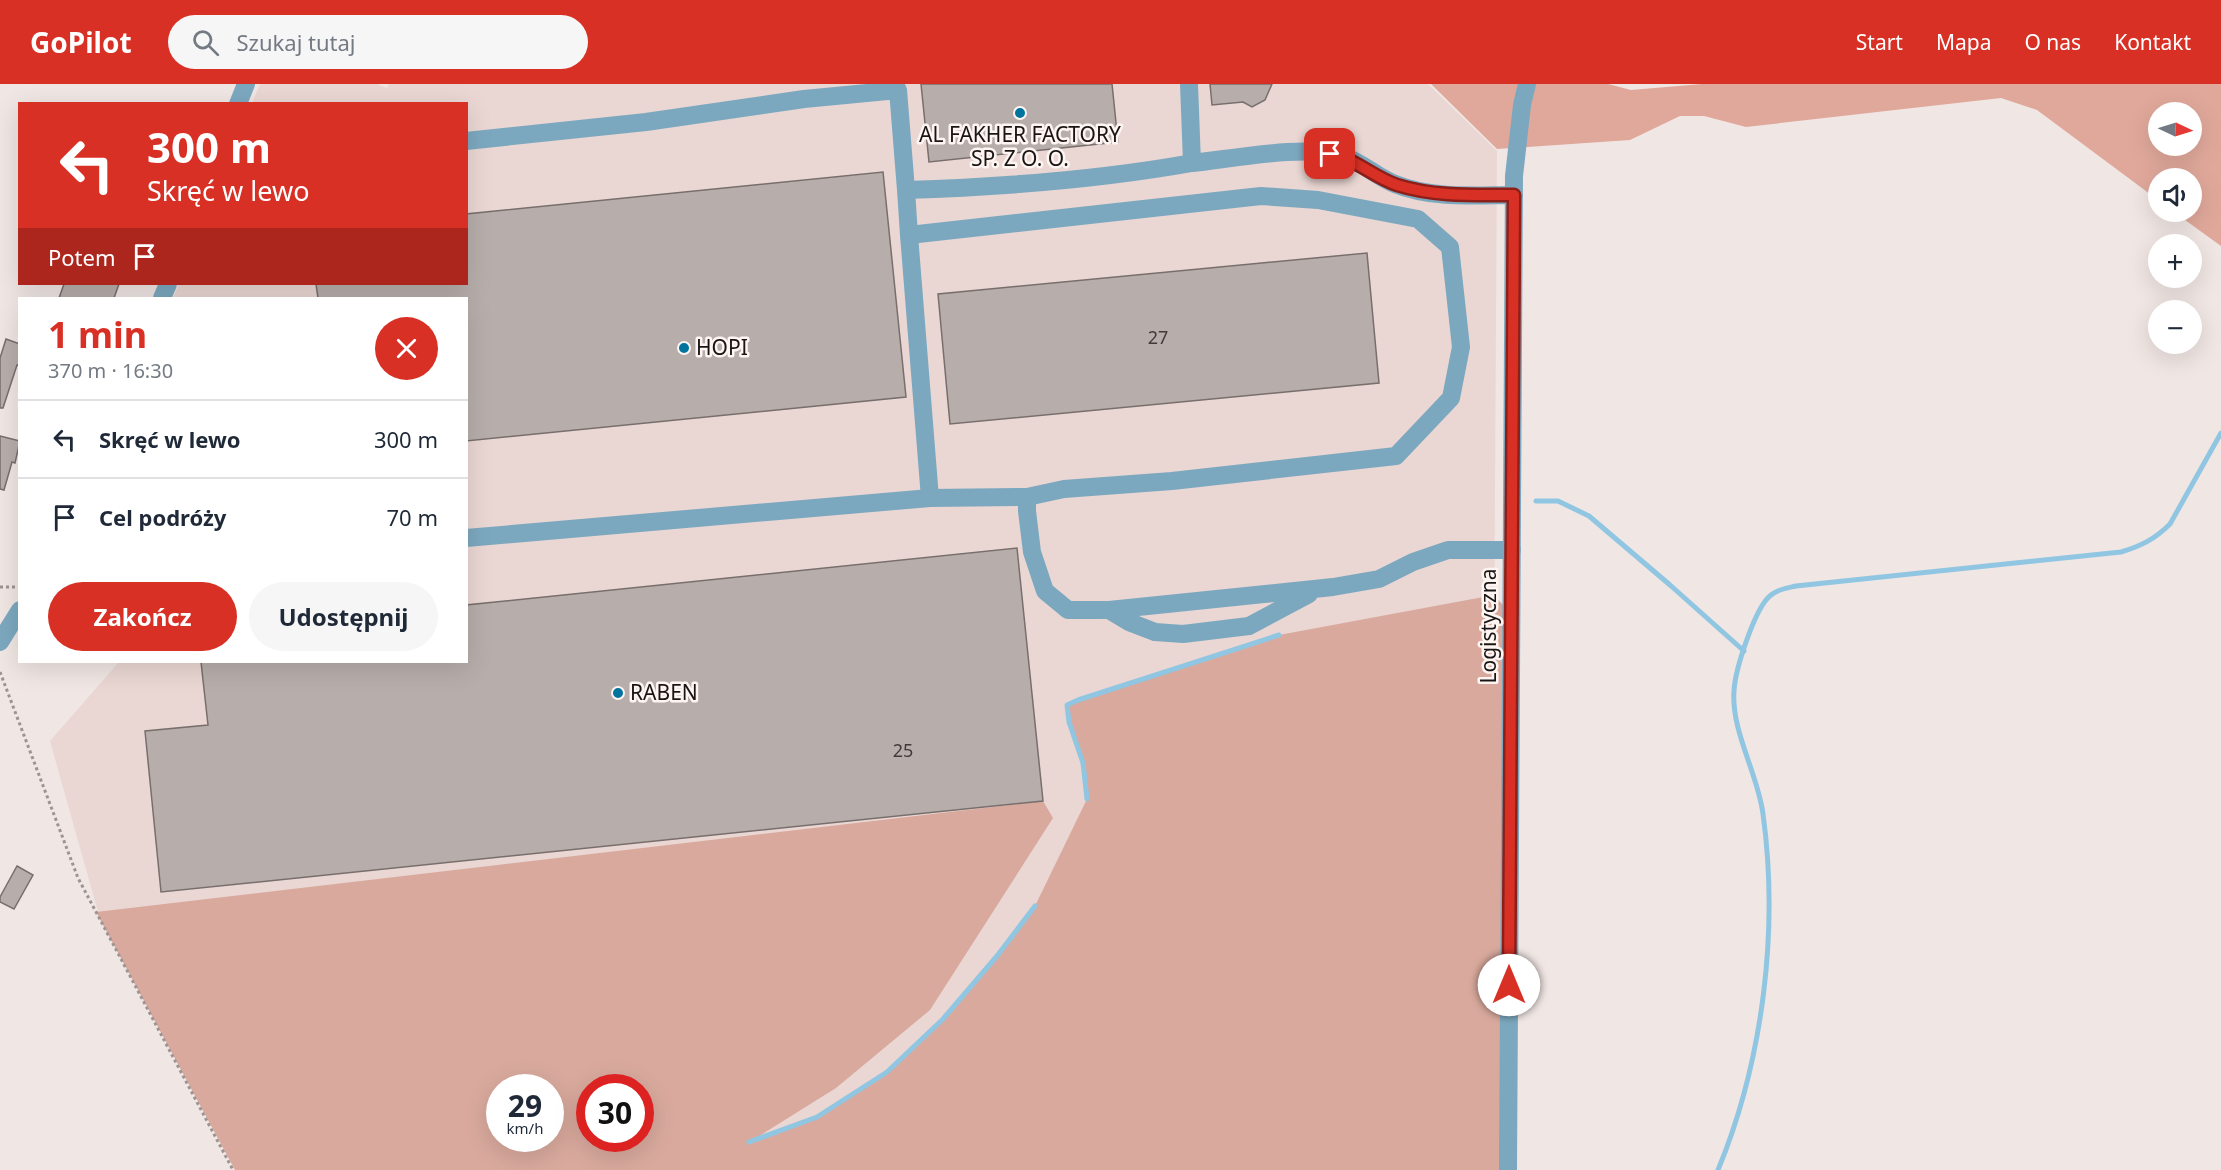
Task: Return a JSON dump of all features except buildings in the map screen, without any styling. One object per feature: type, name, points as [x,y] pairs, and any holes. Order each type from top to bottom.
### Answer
[{"type":"street","points":[[239,102],[246,84]]},
{"type":"street","points":[[1189,84],[1192,163]]},
{"type":"street","name":"Logistyczna","points":[[1508,1170],[1514,176],[1522,105],[1527,84]]},
{"type":"street","points":[[468,141],[646,122],[804,99],[898,90],[930,498]]},
{"type":"street","points":[[906,190],[989,188],[1080,180],[1192,163],[1270,154],[1317,152],[1343,156],[1395,184],[1424,192],[1514,195]]},
{"type":"street","points":[[468,538],[930,498],[1028,497],[1064,489],[1172,481],[1396,456],[1451,398],[1461,347],[1450,247],[1419,219],[1318,200],[1261,196],[909,235]]},
{"type":"street","points":[[1028,497],[1026,511],[1032,552],[1045,591],[1068,610],[1109,610],[1333,587],[1379,579],[1413,562],[1448,550],[1512,549]]},
{"type":"street","points":[[1109,610],[1129,622],[1155,632],[1183,634],[1249,626],[1308,594],[1333,587]]},
{"type":"street","points":[[0,642],[18,613]]},
{"type":"path","points":[[0,587],[18,587]]},
{"type":"path","points":[[0,672],[78,878],[233,1170]]},
{"type":"shaded area","points":[[260,84],[377,84],[387,88],[389,84],[1428,84],[1497,151],[1491,1170],[235,1170],[100,919],[50,741],[118,663],[468,663],[468,297],[173,297],[179,285],[468,285],[468,102],[252,102]]},
{"type":"shaded area","points":[[1431,84],[1608,84],[1631,90],[1702,84],[2221,84],[2221,246],[2188,222],[2202,222],[2202,168],[2148,168],[2148,193],[2037,110],[2001,98],[1746,127],[1704,116],[1680,116],[1630,140],[1497,149]]},
{"type":"shaded area","points":[[1494,595],[1511,614],[1508,1170],[235,1170],[96,912],[1043,801],[1053,818],[930,1010],[836,1088],[753,1140],[817,1117],[887,1072],[943,1019],[997,956],[1035,906],[1087,799],[1083,763],[1069,722],[1067,705],[1279,635]]},
{"type":"waterway","points":[[1718,1170],[1734,1128],[1746,1085],[1756,1040],[1768,949],[1768,858],[1763,814],[1734,706],[1738,669],[1753,625],[1765,602],[1777,591],[1796,586],[2121,552],[2135,547],[2153,538],[2170,524],[2221,433]]},
{"type":"waterway","points":[[1536,501],[1558,501],[1589,516],[1744,651]]},
{"type":"waterway","points":[[1087,799],[1083,763],[1069,722],[1067,705],[1279,635]]},
{"type":"waterway","points":[[749,1142],[817,1117],[887,1072],[943,1019],[997,956],[1035,906]]},
{"type":"place","name":"AL FAKHER FACTORY SP. Z O. O.","points":[[1020,113]]},
{"type":"place","name":"HOPI","points":[[684,348]]},
{"type":"place","name":"RABEN","points":[[618,693]]},
{"type":"route","points":[[1330,154],[1343,156],[1395,184],[1424,192],[1514,195],[1509,985]]}]
